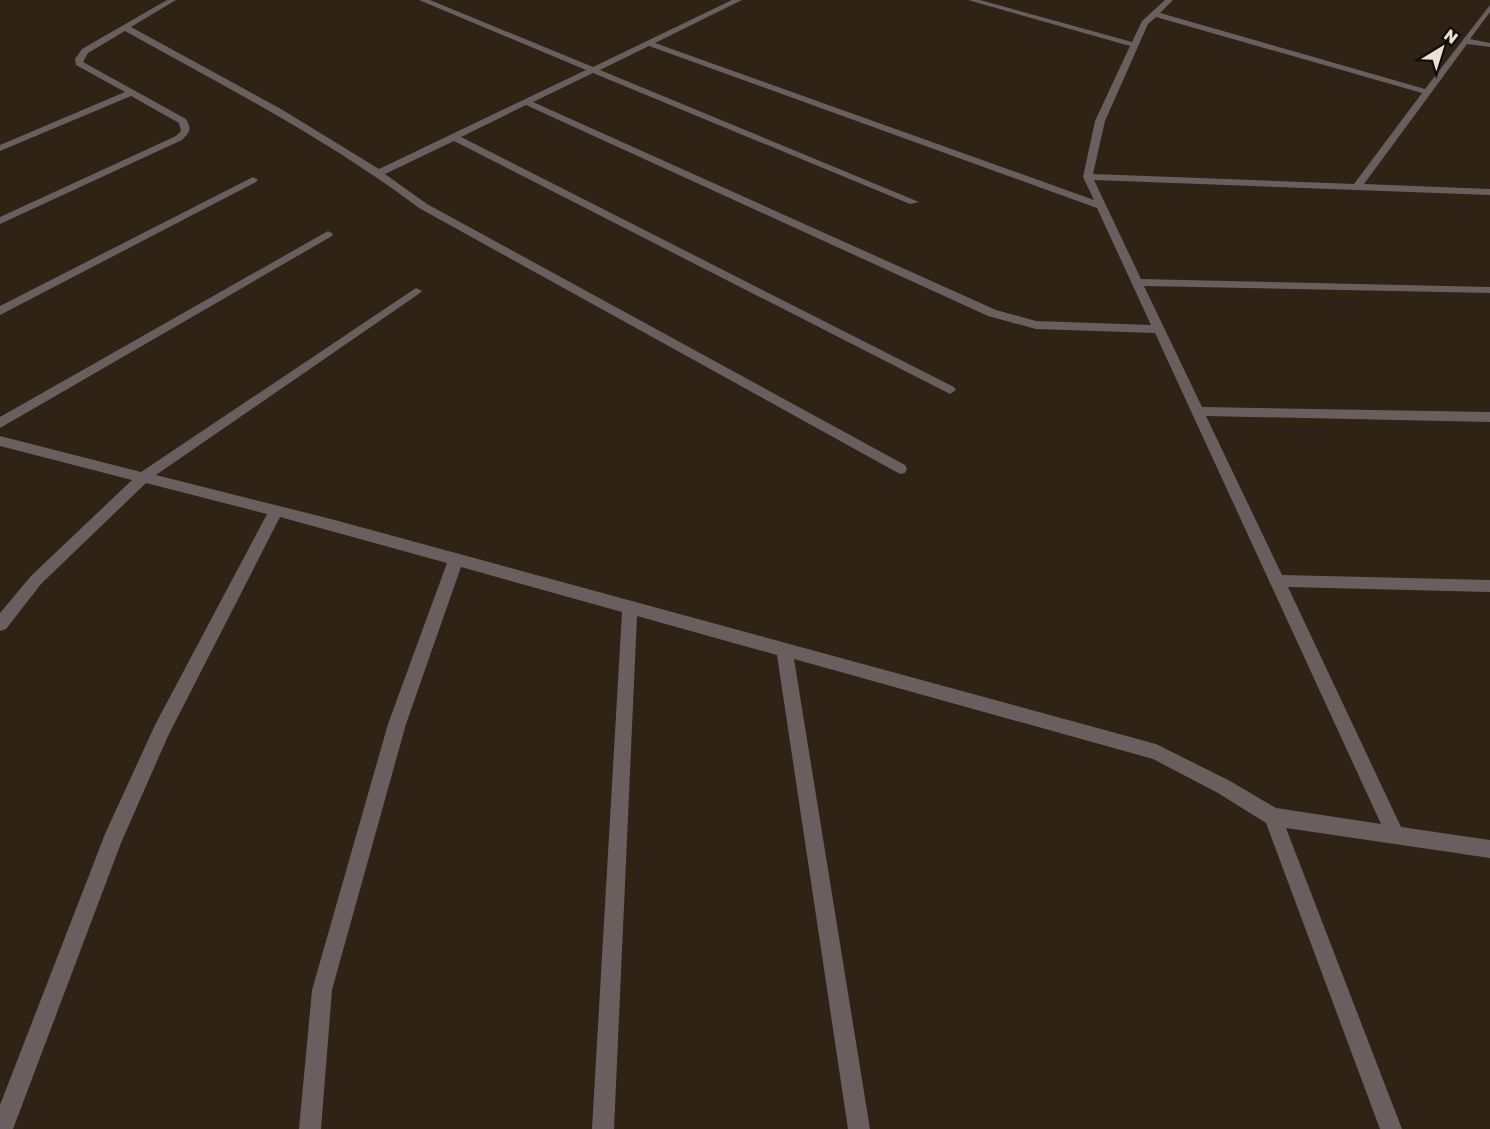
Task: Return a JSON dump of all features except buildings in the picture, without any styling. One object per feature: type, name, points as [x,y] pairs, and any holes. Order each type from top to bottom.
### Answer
[{"type":"street","points":[[0,221],[179,138],[185,132],[186,127],[183,121],[130,93],[80,63],[79,59],[86,51],[172,0]]},
{"type":"street","points":[[423,0],[914,202]]},
{"type":"street","points":[[379,172],[738,0]]},
{"type":"street","points":[[972,0],[1135,45]]},
{"type":"street","points":[[1169,0],[1145,23],[1100,120],[1088,177],[1396,836]]},
{"type":"street","points":[[1357,187],[1490,8]]},
{"type":"street","points":[[1154,14],[1427,92]]},
{"type":"street","points":[[126,28],[319,135],[379,172],[423,206],[900,469]]},
{"type":"street","points":[[1465,41],[1490,45]]},
{"type":"street","points":[[648,43],[1101,206]]},
{"type":"street","points":[[0,148],[130,93]]},
{"type":"street","points":[[526,102],[992,313],[1036,325],[1159,328]]},
{"type":"street","points":[[454,137],[950,390]]},
{"type":"street","points":[[1088,177],[1490,192]]},
{"type":"street","points":[[0,311],[254,180]]},
{"type":"street","points":[[0,423],[328,234]]},
{"type":"street","points":[[1137,282],[1490,290]]},
{"type":"street","points":[[0,624],[36,580],[145,476],[416,291]]},
{"type":"street","points":[[1198,411],[1490,417]]},
{"type":"street","points":[[0,441],[276,511],[1156,752],[1224,787],[1274,817],[1490,849]]},
{"type":"street","points":[[2,1129],[112,841],[156,741],[276,511]]},
{"type":"street","points":[[310,1129],[322,990],[397,724],[456,560]]},
{"type":"street","points":[[1277,580],[1490,586]]},
{"type":"street","points":[[603,1129],[630,608]]},
{"type":"street","points":[[784,650],[859,1129]]},
{"type":"street","points":[[1274,817],[1391,1129]]}]
